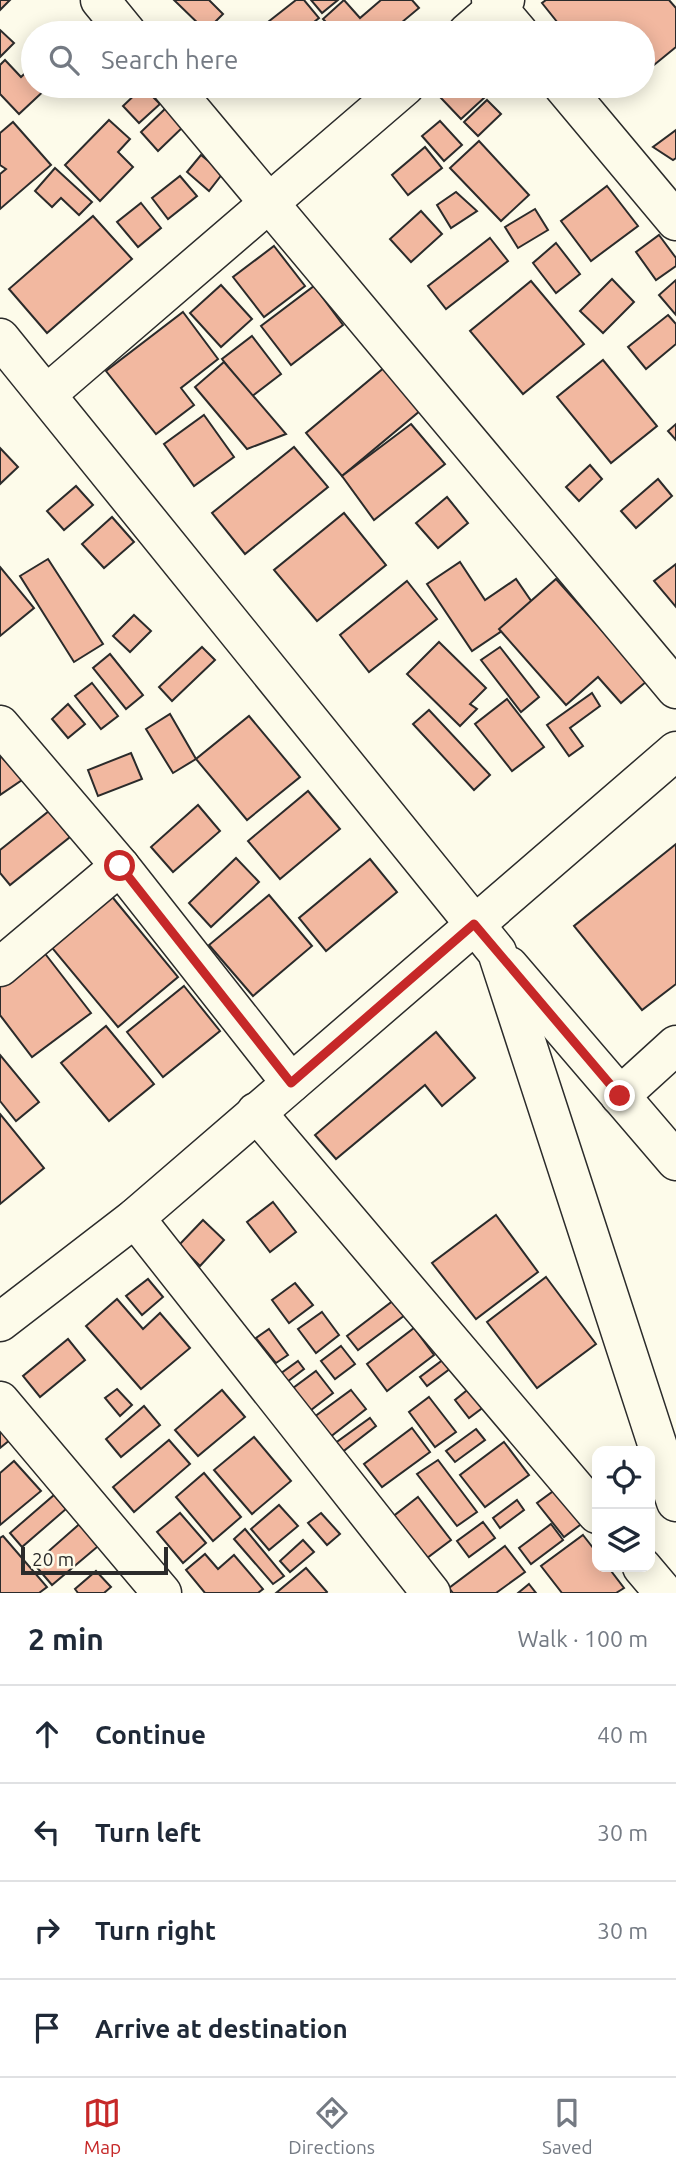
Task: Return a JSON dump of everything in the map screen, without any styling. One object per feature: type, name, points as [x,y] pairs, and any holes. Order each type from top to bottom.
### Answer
[{"type":"street","points":[[100,0],[117,21]]},
{"type":"street","points":[[486,21],[503,10]]},
{"type":"street","points":[[181,98],[676,689]]},
{"type":"street","points":[[47,394],[391,98]]},
{"type":"street","points":[[573,98],[676,221]]},
{"type":"street","points":[[0,338],[485,938],[676,1161]]},
{"type":"street","points":[[0,725],[120,866],[291,1083]]},
{"type":"street","points":[[0,1322],[135,1217],[291,1083],[485,938],[676,751]]},
{"type":"street","points":[[0,967],[120,866]]},
{"type":"street","points":[[485,938],[676,1502]]},
{"type":"street","points":[[620,1096],[676,1045]]},
{"type":"street","points":[[256,1112],[593,1509]]},
{"type":"street","points":[[135,1217],[431,1593]]},
{"type":"street","points":[[0,1401],[162,1593]]},
{"type":"street","points":[[646,1572],[664,1593]]},
{"type":"building","points":[[0,0],[10,0],[0,10]]},
{"type":"building","points":[[174,0],[209,0],[223,14],[216,21],[196,21]]},
{"type":"building","points":[[296,0],[304,0],[319,18],[315,21],[269,21]]},
{"type":"building","points":[[311,0],[338,0],[322,13]]},
{"type":"building","points":[[344,0],[360,18],[381,0],[412,0],[419,8],[403,21],[323,19]]},
{"type":"building","points":[[546,0],[669,0],[676,8],[676,47],[655,64],[655,21],[556,21],[542,3]]},
{"type":"building","points":[[0,30],[14,43],[0,57]]},
{"type":"building","points":[[5,60],[21,77],[21,98],[36,98],[19,114],[0,94],[0,65]]},
{"type":"building","points":[[131,98],[154,98],[160,104],[139,123],[123,106]]},
{"type":"building","points":[[441,98],[484,98],[461,119]]},
{"type":"building","points":[[487,100],[501,114],[478,136],[464,122]]},
{"type":"building","points":[[167,107],[185,125],[158,151],[141,132]]},
{"type":"building","points":[[109,120],[130,139],[118,152],[133,167],[100,201],[65,165]]},
{"type":"building","points":[[440,121],[462,145],[444,161],[422,136]]},
{"type":"building","points":[[13,122],[51,165],[0,209],[0,174],[6,169],[0,165],[0,133]]},
{"type":"building","points":[[676,130],[676,158],[673,160],[653,147]]},
{"type":"building","points":[[479,141],[529,195],[501,221],[450,168]]},
{"type":"building","points":[[425,147],[442,168],[408,195],[392,175]]},
{"type":"building","points":[[201,155],[223,173],[209,191],[187,172]]},
{"type":"building","points":[[55,168],[92,202],[79,215],[61,198],[52,207],[35,191]]},
{"type":"building","points":[[180,176],[197,196],[168,219],[152,198]]},
{"type":"building","points":[[607,186],[638,226],[591,261],[561,221]]},
{"type":"building","points":[[456,192],[477,211],[451,228],[437,205]]},
{"type":"building","points":[[141,203],[161,228],[138,247],[117,222]]},
{"type":"building","points":[[535,209],[548,230],[518,248],[505,227]]},
{"type":"building","points":[[421,211],[442,234],[411,262],[390,239]]},
{"type":"building","points":[[93,216],[132,259],[47,333],[9,289]]},
{"type":"building","points":[[659,235],[676,258],[676,266],[656,280],[636,252]]},
{"type":"building","points":[[490,238],[508,261],[446,309],[428,286]]},
{"type":"building","points":[[556,243],[580,274],[556,293],[533,263]]},
{"type":"building","points":[[274,246],[305,286],[264,317],[233,277]]},
{"type":"building","points":[[612,279],[634,302],[603,333],[580,311]]},
{"type":"building","points":[[676,280],[676,315],[659,295]]},
{"type":"building","points":[[531,281],[584,344],[523,394],[470,331]]},
{"type":"building","points":[[221,285],[252,319],[221,347],[190,313]]},
{"type":"building","points":[[314,286],[343,325],[291,365],[261,326]]},
{"type":"building","points":[[183,312],[218,359],[181,388],[194,405],[156,434],[106,371]]},
{"type":"building","points":[[668,315],[676,324],[676,344],[646,369],[628,347]]},
{"type":"building","points":[[252,336],[281,374],[251,397],[222,359]]},
{"type":"building","points":[[603,360],[657,426],[611,463],[557,397]]},
{"type":"building","points":[[224,362],[286,434],[247,449],[195,387]]},
{"type":"building","points":[[385,367],[421,410],[342,476],[306,433]]},
{"type":"building","points":[[204,415],[234,457],[194,486],[164,444]]},
{"type":"building","points":[[411,424],[445,464],[374,520],[342,476]]},
{"type":"building","points":[[676,424],[676,440],[668,431]]},
{"type":"building","points":[[294,447],[328,487],[245,554],[212,513]]},
{"type":"building","points":[[0,448],[18,467],[0,484]]},
{"type":"building","points":[[590,465],[602,479],[579,501],[566,487]]},
{"type":"building","points":[[658,479],[672,496],[636,528],[621,511]]},
{"type":"building","points":[[76,486],[93,505],[64,530],[47,511]]},
{"type":"building","points":[[447,497],[468,523],[438,548],[416,523]]},
{"type":"building","points":[[344,513],[386,565],[317,621],[274,570]]},
{"type":"building","points":[[112,517],[134,542],[104,568],[82,544]]},
{"type":"building","points":[[48,559],[103,644],[74,662],[20,576]]},
{"type":"building","points":[[460,562],[485,600],[516,579],[536,608],[472,651],[427,584]]},
{"type":"building","points":[[676,564],[676,607],[654,581]]},
{"type":"building","points":[[0,567],[34,608],[0,636]]},
{"type":"building","points":[[556,579],[647,681],[621,703],[598,677],[566,705],[499,629]]},
{"type":"building","points":[[407,581],[437,619],[369,672],[340,635]]},
{"type":"building","points":[[134,615],[151,631],[130,652],[113,636]]},
{"type":"building","points":[[439,642],[486,688],[470,704],[477,709],[460,726],[407,674]]},
{"type":"building","points":[[202,647],[215,660],[172,701],[159,687]]},
{"type":"building","points":[[500,647],[539,697],[521,712],[481,660]]},
{"type":"building","points":[[110,654],[143,695],[126,709],[93,668]]},
{"type":"building","points":[[92,683],[118,716],[101,729],[75,696]]},
{"type":"building","points":[[592,693],[600,706],[570,728],[583,746],[569,756],[547,725]]},
{"type":"building","points":[[507,699],[544,747],[512,771],[475,724]]},
{"type":"building","points":[[68,704],[85,724],[68,738],[52,719]]},
{"type":"building","points":[[429,710],[490,775],[474,790],[413,724]]},
{"type":"building","points":[[170,714],[196,759],[173,773],[146,729]]},
{"type":"building","points":[[249,716],[300,777],[247,820],[196,759]]},
{"type":"building","points":[[131,753],[142,779],[98,796],[88,770]]},
{"type":"building","points":[[0,755],[22,780],[0,795]]},
{"type":"building","points":[[308,791],[340,829],[280,879],[248,841]]},
{"type":"building","points":[[198,805],[220,831],[173,872],[151,847]]},
{"type":"building","points":[[49,811],[70,837],[10,885],[0,873],[0,850]]},
{"type":"building","points":[[676,844],[676,984],[642,1010],[574,926]]},
{"type":"building","points":[[236,858],[259,882],[211,927],[189,903]]},
{"type":"building","points":[[370,859],[397,892],[326,951],[299,918]]},
{"type":"building","points":[[109,893],[178,977],[118,1027],[48,943]]},
{"type":"building","points":[[269,895],[312,946],[253,996],[209,945]]},
{"type":"building","points":[[43,951],[91,1013],[32,1057],[0,1015],[0,984]]},
{"type":"building","points":[[184,986],[220,1031],[163,1077],[127,1032]]},
{"type":"building","points":[[106,1026],[154,1084],[109,1121],[61,1063]]},
{"type":"building","points":[[436,1032],[475,1078],[442,1106],[425,1085],[336,1159],[315,1135]]},
{"type":"building","points":[[0,1055],[39,1102],[16,1121],[0,1101]]},
{"type":"building","points":[[0,1114],[44,1168],[0,1204]]},
{"type":"building","points":[[273,1202],[296,1232],[270,1252],[247,1222]]},
{"type":"building","points":[[496,1215],[538,1272],[476,1319],[432,1263]]},
{"type":"building","points":[[203,1220],[224,1240],[200,1266],[179,1245]]},
{"type":"building","points":[[546,1277],[596,1344],[537,1388],[487,1322]]},
{"type":"building","points":[[148,1279],[163,1297],[142,1315],[126,1296]]},
{"type":"building","points":[[295,1283],[313,1305],[289,1323],[272,1300]]},
{"type":"building","points":[[117,1299],[143,1329],[160,1313],[190,1348],[141,1389],[86,1326]]},
{"type":"building","points":[[394,1300],[405,1315],[358,1350],[347,1336]]},
{"type":"building","points":[[322,1312],[339,1335],[316,1353],[298,1329]]},
{"type":"building","points":[[414,1328],[434,1355],[387,1391],[367,1364]]},
{"type":"building","points":[[269,1329],[288,1355],[276,1363],[256,1338]]},
{"type":"building","points":[[68,1339],[85,1360],[40,1397],[23,1376]]},
{"type":"building","points":[[341,1346],[355,1364],[335,1379],[321,1361]]},
{"type":"building","points":[[448,1356],[455,1365],[427,1386],[420,1377]]},
{"type":"building","points":[[298,1361],[304,1369],[279,1388],[273,1379]]},
{"type":"building","points":[[316,1371],[333,1393],[302,1417],[285,1394]]},
{"type":"building","points":[[471,1387],[485,1406],[469,1418],[455,1400]]},
{"type":"building","points":[[117,1389],[132,1405],[120,1416],[105,1398]]},
{"type":"building","points":[[222,1390],[245,1417],[198,1456],[175,1430]]},
{"type":"building","points":[[351,1390],[366,1409],[325,1441],[310,1420]]},
{"type":"building","points":[[429,1397],[456,1432],[435,1447],[409,1412]]},
{"type":"building","points":[[144,1406],[160,1425],[121,1457],[106,1439]]},
{"type":"building","points":[[0,1416],[16,1435],[0,1448]]},
{"type":"building","points":[[370,1418],[376,1426],[341,1453],[334,1444]]},
{"type":"building","points":[[412,1428],[430,1452],[382,1487],[364,1464]]},
{"type":"building","points":[[476,1429],[485,1440],[455,1462],[446,1451]]},
{"type":"building","points":[[254,1437],[291,1481],[252,1514],[214,1470]]},
{"type":"building","points":[[169,1440],[190,1464],[134,1512],[113,1487]]},
{"type":"building","points":[[504,1442],[529,1475],[485,1507],[460,1475]]},
{"type":"building","points":[[438,1460],[477,1512],[457,1526],[417,1474]]},
{"type":"building","points":[[14,1461],[41,1491],[0,1525],[0,1473]]},
{"type":"building","points":[[204,1473],[241,1517],[213,1541],[176,1497]]},
{"type":"building","points":[[563,1484],[588,1519],[564,1537],[537,1503]]},
{"type":"building","points":[[54,1495],[66,1509],[22,1547],[10,1533]]},
{"type":"building","points":[[418,1497],[451,1540],[423,1561],[391,1518]]},
{"type":"building","points":[[517,1500],[524,1510],[500,1528],[493,1518]]},
{"type":"building","points":[[279,1505],[298,1526],[269,1550],[251,1529]]},
{"type":"building","points":[[180,1513],[206,1543],[183,1563],[157,1532]]},
{"type":"building","points":[[321,1513],[340,1534],[327,1545],[308,1523]]},
{"type":"building","points":[[84,1520],[103,1542],[52,1585],[34,1564]]},
{"type":"building","points":[[483,1522],[495,1538],[469,1557],[457,1541]]},
{"type":"building","points":[[551,1524],[563,1540],[531,1564],[519,1548]]},
{"type":"building","points":[[245,1529],[284,1576],[273,1584],[234,1539]]},
{"type":"building","points":[[583,1535],[592,1547],[592,1572],[612,1572],[624,1588],[616,1593],[562,1593],[541,1566]]},
{"type":"building","points":[[3,1536],[47,1587],[39,1593],[0,1593],[0,1538]]},
{"type":"building","points":[[303,1540],[314,1552],[290,1572],[280,1561]]},
{"type":"building","points":[[505,1546],[525,1572],[496,1593],[453,1593],[449,1588]]},
{"type":"building","points":[[205,1554],[218,1569],[234,1555],[263,1589],[258,1593],[205,1593],[186,1570]]},
{"type":"building","points":[[306,1568],[326,1593],[276,1593]]},
{"type":"building","points":[[96,1571],[111,1587],[104,1593],[78,1593],[75,1589]]},
{"type":"building","points":[[529,1584],[536,1593],[518,1593]]},
{"type":"route","points":[[120,866],[291,1083],[474,924],[620,1096]]}]
